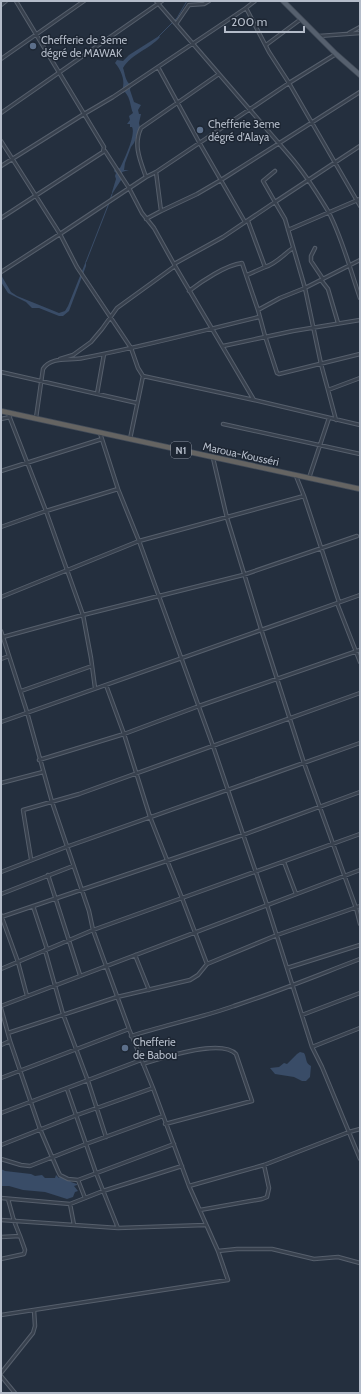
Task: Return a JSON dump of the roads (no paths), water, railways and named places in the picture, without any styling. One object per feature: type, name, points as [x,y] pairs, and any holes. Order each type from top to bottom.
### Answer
[{"type":"highway","name":"Maroua-Kousséri","points":[[1,411],[9,415],[36,419],[360,489]]},
{"type":"main road","points":[[283,1],[336,54],[360,75]]},
{"type":"street","points":[[1,5],[5,1]]},
{"type":"street","points":[[16,1],[104,147],[104,150],[129,188],[142,213],[154,228],[189,291],[254,400]]},
{"type":"street","points":[[1,59],[84,1]]},
{"type":"street","points":[[156,1],[309,180],[328,212],[360,298]]},
{"type":"street","points":[[1,113],[162,1]]},
{"type":"street","points":[[176,24],[189,5],[204,4],[209,1]]},
{"type":"street","points":[[1,166],[113,97],[255,1]]},
{"type":"street","points":[[246,8],[335,163],[359,200],[360,206]]},
{"type":"street","points":[[266,45],[301,19]]},
{"type":"street","points":[[347,34],[360,27]]},
{"type":"street","points":[[318,36],[360,33]]},
{"type":"street","points":[[1,272],[146,177],[156,172],[249,109],[336,54]]},
{"type":"street","points":[[158,67],[199,142],[246,221],[265,267]]},
{"type":"street","points":[[146,177],[138,156],[136,142],[142,128],[219,74]]},
{"type":"street","points":[[146,219],[197,194],[221,180],[360,92]]},
{"type":"street","points":[[1,141],[60,234],[77,268],[131,348],[138,368],[143,376],[130,439]]},
{"type":"street","points":[[36,419],[44,367],[60,359],[73,355],[91,342],[117,308],[175,266],[360,146]]},
{"type":"street","points":[[1,218],[104,152],[104,150]]},
{"type":"street","points":[[156,172],[161,211]]},
{"type":"street","points":[[275,172],[263,181],[283,214],[306,288],[321,364],[336,420]]},
{"type":"street","points":[[288,230],[359,200]]},
{"type":"street","points":[[247,275],[273,264],[293,248]]},
{"type":"street","points":[[315,248],[311,256],[311,260],[328,289],[338,323]]},
{"type":"street","points":[[258,310],[280,298],[306,288],[360,260]]},
{"type":"street","points":[[189,291],[203,280],[240,263],[244,264],[277,373],[360,354]]},
{"type":"street","points":[[60,359],[74,360],[104,354],[260,317]]},
{"type":"street","points":[[223,346],[265,336],[360,320]]},
{"type":"street","points":[[97,394],[104,354]]},
{"type":"street","points":[[1,372],[137,403]]},
{"type":"street","points":[[143,376],[360,425]]},
{"type":"street","points":[[328,390],[360,378]]},
{"type":"street","points":[[1,419],[9,415],[28,462],[83,615],[95,688]]},
{"type":"street","points":[[309,478],[329,418]]},
{"type":"street","points":[[223,424],[360,454]]},
{"type":"street","points":[[100,433],[118,488],[160,597],[213,746],[288,968],[312,1047],[360,1159]]},
{"type":"street","points":[[1,471],[102,439]]},
{"type":"street","points":[[213,457],[227,518],[243,575],[304,763],[356,908],[360,924]]},
{"type":"street","points":[[296,475],[338,602],[360,662]]},
{"type":"street","points":[[1,527],[118,488]]},
{"type":"street","points":[[1,596],[139,542],[304,496]]},
{"type":"street","points":[[3,637],[83,615],[160,597],[243,575],[358,536]]},
{"type":"street","points":[[1,722],[260,629],[360,595]]},
{"type":"street","points":[[1,631],[27,712],[39,760],[93,930],[129,1029],[153,1088],[165,1124],[205,1225],[218,1251],[228,1280],[1,1315]]},
{"type":"street","points":[[39,760],[124,734],[199,706],[360,650]]},
{"type":"street","points":[[1,659],[9,656]]},
{"type":"street","points":[[20,691],[92,666]]},
{"type":"street","points":[[106,685],[124,734],[150,817],[196,932],[207,964]]},
{"type":"street","points":[[31,859],[23,810],[79,794],[360,693]]},
{"type":"street","points":[[1,872],[31,859],[360,743]]},
{"type":"street","points":[[1,783],[43,772]]},
{"type":"street","points":[[27,996],[18,962],[1,917],[243,835],[360,792]]},
{"type":"street","points":[[1,969],[93,930],[360,834]]},
{"type":"street","points":[[284,862],[296,894]]},
{"type":"street","points":[[1,894],[73,866]]},
{"type":"street","points":[[174,1144],[78,1180],[68,1179],[60,1175],[40,1129],[10,1041],[1,1007],[80,975],[360,870]]},
{"type":"street","points":[[48,875],[80,975]]},
{"type":"street","points":[[33,906],[46,950],[54,986],[75,1049],[97,1107],[106,1137]]},
{"type":"street","points":[[8,1033],[117,997],[190,980],[198,975],[207,964],[277,935],[360,906]]},
{"type":"street","points":[[288,968],[360,945]]},
{"type":"street","points":[[135,955],[149,990]]},
{"type":"street","points":[[132,1036],[233,1007],[360,959]]},
{"type":"street","points":[[302,1015],[360,993]]},
{"type":"street","points":[[312,1047],[360,1028]]},
{"type":"street","points":[[1,1078],[129,1029]]},
{"type":"street","points":[[1,1045],[10,1041]]},
{"type":"street","points":[[143,1064],[172,1054],[192,1050],[222,1048],[234,1051],[236,1054],[252,1100],[165,1124]]},
{"type":"street","points":[[1,1113],[141,1060]]},
{"type":"street","points":[[1,1145],[97,1107],[153,1088]]},
{"type":"street","points":[[67,1089],[96,1173],[118,1228]]},
{"type":"street","points":[[1,1159],[30,1166],[163,1116]]},
{"type":"street","points":[[189,1186],[264,1165],[360,1129]]},
{"type":"street","points":[[200,1210],[267,1197],[269,1188],[264,1165]]},
{"type":"street","points":[[1,1198],[70,1204],[103,1191],[182,1166]]},
{"type":"street","points":[[78,1180],[85,1198]]},
{"type":"street","points":[[1,1259],[24,1254],[25,1250],[14,1221],[8,1199]]},
{"type":"street","points":[[70,1204],[74,1225]]},
{"type":"street","points":[[1,1220],[118,1228],[205,1225]]},
{"type":"street","points":[[1,1237],[20,1236]]},
{"type":"street","points":[[218,1251],[237,1249],[272,1249],[314,1259],[338,1257],[360,1263]]},
{"type":"street","points":[[1,1373],[33,1333],[35,1326],[34,1310]]},
{"type":"street","points":[[1,1376],[15,1393]]},
{"type":"water","points":[[159,36],[160,37],[156,41],[126,63],[123,68],[126,80],[131,85],[130,90],[134,102],[141,105],[138,110],[139,114],[141,114],[139,123],[140,128],[125,163],[124,170],[129,170],[122,172],[123,177],[112,194],[116,179],[116,173],[114,171],[115,169],[120,168],[133,135],[132,127],[130,127],[130,124],[127,124],[130,120],[129,116],[133,113],[125,92],[120,94],[123,86],[123,78],[115,63],[117,60],[123,61],[129,55]]},
{"type":"water","points":[[86,261],[86,266],[69,311],[63,316],[59,316],[39,308],[32,308],[26,302],[8,293],[1,282],[1,275],[11,292],[17,296],[59,313],[65,311],[68,306]]},
{"type":"water","points":[[300,1052],[304,1053],[307,1062],[311,1066],[310,1077],[306,1081],[302,1081],[294,1077],[275,1074],[270,1068],[279,1067],[284,1063],[287,1064]]},
{"type":"water","points":[[1,1169],[35,1176],[42,1175],[45,1178],[55,1178],[56,1175],[59,1178],[60,1176],[68,1177],[71,1182],[77,1184],[74,1186],[78,1191],[75,1192],[73,1197],[67,1199],[45,1192],[1,1186]]},
{"type":"waterway","points":[[158,37],[177,18],[187,1]]},
{"type":"waterway","points":[[110,200],[112,194]]},
{"type":"waterway","points":[[86,262],[109,203]]},
{"type":"place","name":"Chefferie de 3eme dégré de MAWAK","points":[[33,46]]},
{"type":"place","name":"Chefferie 3eme dégré d'Alaya","points":[[200,130]]},
{"type":"place","name":"Chefferie de Babou","points":[[125,1048]]}]
